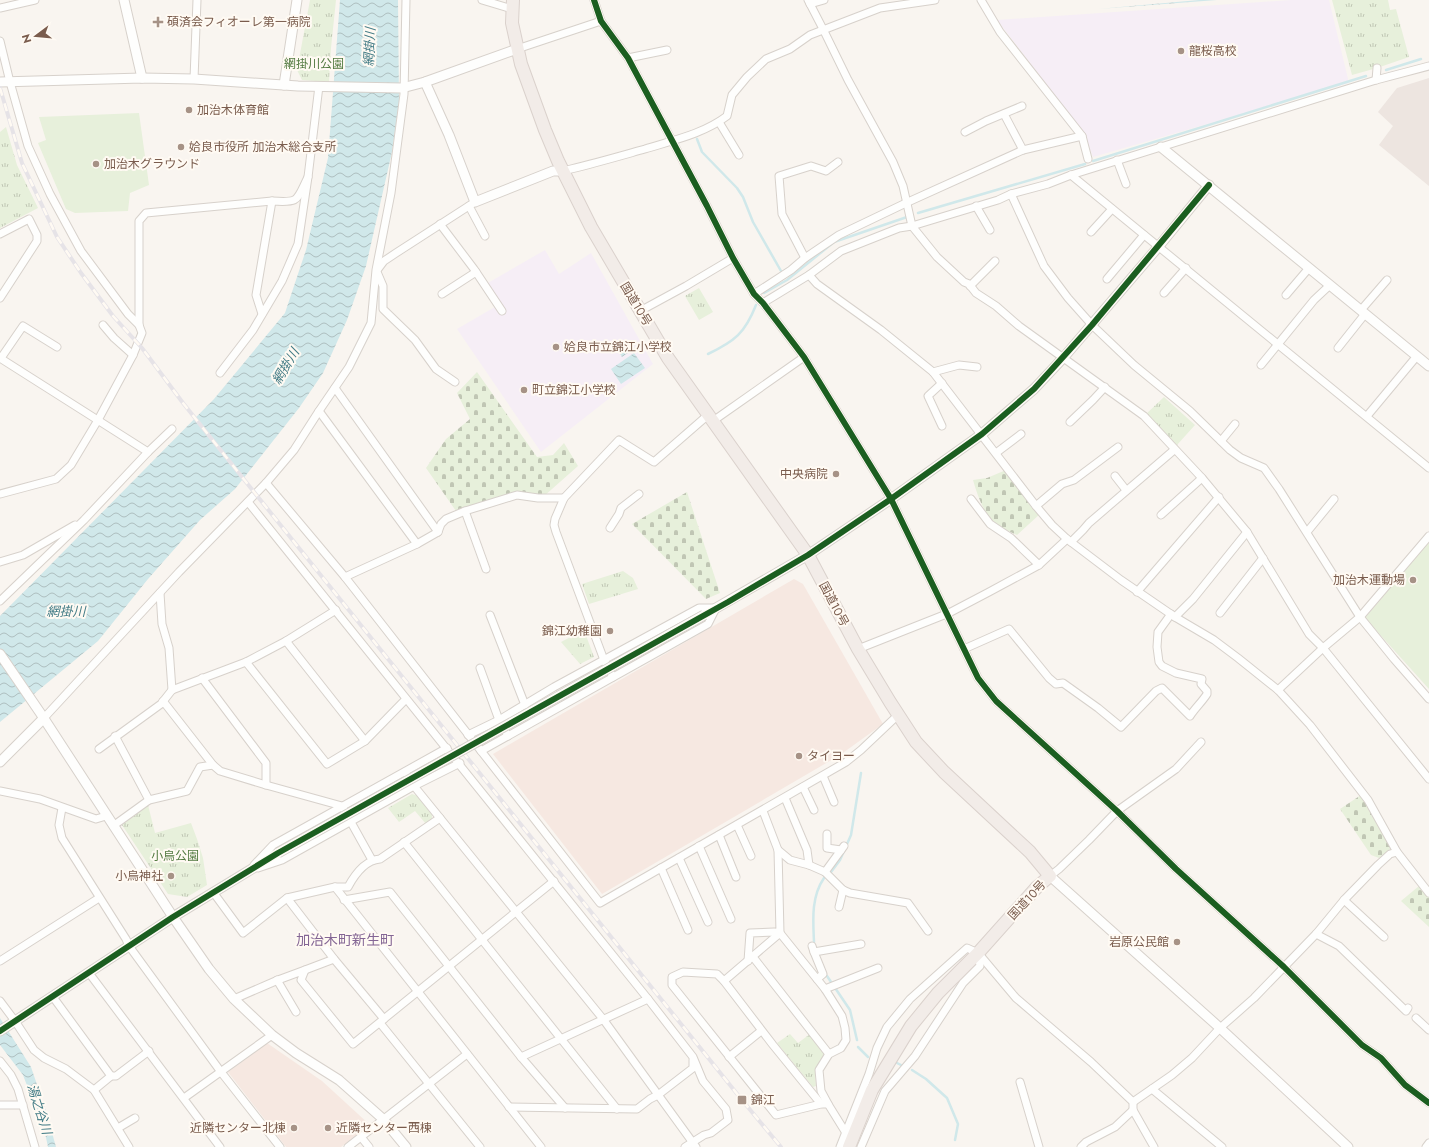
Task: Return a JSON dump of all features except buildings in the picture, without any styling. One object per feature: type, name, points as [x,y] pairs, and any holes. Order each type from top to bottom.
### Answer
[{"type":"highway","name":"国道10号","points":[[512,4],[512,23],[517,49],[542,123],[563,171],[591,227],[668,358],[808,555],[858,649],[916,742],[944,772],[1030,852],[1050,876],[1037,887],[911,1026],[872,1090],[849,1147]]},
{"type":"street","points":[[0,8],[36,0]]},
{"type":"street","points":[[124,0],[142,78]]},
{"type":"street","points":[[194,79],[197,0]]},
{"type":"street","points":[[284,85],[297,0]]},
{"type":"street","points":[[0,762],[42,716],[266,483],[294,450],[349,367],[371,323],[376,270],[391,193],[398,145],[403,88],[404,10],[406,0]]},
{"type":"street","points":[[482,0],[512,4]]},
{"type":"street","points":[[594,0],[601,21],[628,58],[733,258],[754,294],[763,303],[804,357],[891,499],[978,678],[996,700],[1117,811],[1176,869],[1284,967],[1362,1045],[1381,1058],[1405,1085],[1429,1104]]},
{"type":"street","points":[[824,0],[809,2],[824,29],[848,80],[893,162],[903,186],[912,226],[937,257],[976,293],[996,306],[1019,326],[1144,416],[1174,450],[1202,478],[1247,532],[1309,634],[1429,779]]},
{"type":"street","points":[[877,0],[880,8]]},
{"type":"street","points":[[376,270],[384,261],[472,204],[553,171],[563,171],[672,141],[691,135],[719,122],[727,116],[732,95],[747,77],[766,59],[790,49],[810,34],[880,8],[935,0]]},
{"type":"street","points":[[981,0],[1000,32],[1082,136],[1088,159]]},
{"type":"street","points":[[0,82],[142,78],[194,79],[284,85],[403,88],[425,82],[601,21]]},
{"type":"street","points":[[0,41],[28,146],[63,218],[81,251],[128,314],[140,325]]},
{"type":"street","points":[[628,58],[667,50]]},
{"type":"street","points":[[763,303],[809,275],[841,251],[899,228],[912,226],[998,200],[1011,194],[1048,184],[1070,175],[1117,160],[1376,80],[1429,66]]},
{"type":"street","points":[[1376,80],[1377,68]]},
{"type":"street","points":[[425,82],[448,135],[485,236]]},
{"type":"street","points":[[220,373],[253,330],[282,281],[298,244],[321,86]]},
{"type":"street","points":[[965,132],[1022,106]]},
{"type":"street","points":[[1004,114],[1023,150]]},
{"type":"street","points":[[719,122],[739,155]]},
{"type":"street","points":[[754,294],[791,270],[805,258],[839,235],[1023,150],[1082,136]]},
{"type":"street","points":[[1161,147],[1429,366]]},
{"type":"street","points":[[1117,160],[1126,184]]},
{"type":"street","points":[[805,258],[782,214],[779,176],[811,166],[826,171],[838,162]]},
{"type":"street","points":[[1070,175],[1186,268],[1429,468]]},
{"type":"street","points":[[0,494],[56,478],[64,473],[71,465],[98,420],[134,355],[142,333],[140,325],[139,221],[146,213],[272,201],[290,202],[297,198],[308,177]]},
{"type":"street","points":[[0,1031],[172,917],[248,870],[704,615],[808,555],[891,499],[982,434],[1034,389],[1092,325],[1209,185]]},
{"type":"street","points":[[1011,194],[1044,266],[1068,298],[1092,325],[1134,366],[1190,411],[1230,450],[1241,458],[1264,468],[1307,532],[1360,617],[1429,699]]},
{"type":"street","points":[[262,314],[256,296],[272,201]]},
{"type":"street","points":[[976,206],[990,230]]},
{"type":"street","points":[[1092,232],[1112,209]]},
{"type":"street","points":[[0,234],[29,219],[37,235],[37,241],[0,298]]},
{"type":"street","points":[[440,224],[476,272],[502,311]]},
{"type":"street","points":[[1107,278],[1144,235]]},
{"type":"street","points":[[640,311],[733,258]]},
{"type":"street","points":[[970,286],[995,261]]},
{"type":"street","points":[[1164,293],[1186,268]]},
{"type":"street","points":[[1286,295],[1309,268]]},
{"type":"street","points":[[376,270],[383,286],[383,309],[415,340],[436,369],[455,382]]},
{"type":"street","points":[[442,294],[476,272]]},
{"type":"street","points":[[809,275],[817,284],[881,330],[933,372],[1052,525],[1069,540],[1138,592],[1173,616],[1214,640],[1278,690],[1310,725],[1368,800],[1397,852],[1429,893]]},
{"type":"street","points":[[1338,348],[1387,280]]},
{"type":"street","points":[[1261,365],[1314,300],[1330,285]]},
{"type":"street","points":[[103,325],[114,338],[134,355]]},
{"type":"street","points":[[57,347],[23,326],[1,358],[148,452]]},
{"type":"street","points":[[1367,416],[1417,356]]},
{"type":"street","points":[[613,677],[604,660],[554,525],[564,498],[619,440],[654,462],[711,418],[804,357]]},
{"type":"street","points":[[933,372],[959,365],[977,367]]},
{"type":"street","points":[[942,384],[928,396],[942,426]]},
{"type":"street","points":[[1070,422],[1105,387]]},
{"type":"street","points":[[335,388],[438,532]]},
{"type":"street","points":[[319,411],[417,544]]},
{"type":"street","points":[[1220,441],[1235,424]]},
{"type":"street","points":[[0,601],[84,520],[148,452],[172,429]]},
{"type":"street","points":[[996,453],[1021,434]]},
{"type":"street","points":[[1036,506],[1062,484],[1074,480],[1118,447]]},
{"type":"street","points":[[858,649],[946,613],[1039,565],[1083,530],[1089,522],[1174,450]]},
{"type":"street","points":[[1115,476],[1126,490]]},
{"type":"street","points":[[1161,515],[1202,478]]},
{"type":"street","points":[[266,483],[345,577],[600,903],[763,811],[846,762],[898,715]]},
{"type":"street","points":[[610,528],[620,514],[621,508],[639,494]]},
{"type":"street","points":[[345,577],[417,544],[438,532],[441,524],[446,519],[466,511],[517,495],[538,498],[564,498]]},
{"type":"street","points":[[1138,592],[1219,497]]},
{"type":"street","points":[[971,498],[990,524],[1011,538],[1039,565]]},
{"type":"street","points":[[248,502],[406,699],[460,763],[693,1057],[703,1081],[726,1109],[728,1120],[711,1133],[704,1135],[694,1144],[685,1147]]},
{"type":"street","points":[[1307,532],[1332,502],[1336,511]]},
{"type":"street","points":[[466,511],[486,568]]},
{"type":"street","points":[[0,562],[23,555],[84,520]]},
{"type":"street","points":[[964,650],[1010,629],[1049,678],[1056,684],[1063,683],[1098,708],[1121,727],[1156,692],[1162,688],[1190,716],[1207,692],[1201,684],[1202,679],[1180,674],[1160,664],[1157,657],[1158,632],[1173,616],[1193,599],[1247,532]]},
{"type":"street","points":[[1278,690],[1322,648],[1360,617],[1429,536]]},
{"type":"street","points":[[1220,613],[1263,558]]},
{"type":"street","points":[[160,593],[162,624],[169,648],[172,690]]},
{"type":"street","points":[[468,735],[499,720],[699,608],[716,608]]},
{"type":"street","points":[[481,751],[708,624],[716,608]]},
{"type":"street","points":[[99,748],[163,701],[172,690],[246,662],[286,641],[336,610]]},
{"type":"street","points":[[490,615],[525,705]]},
{"type":"street","points":[[286,641],[365,741]]},
{"type":"street","points":[[0,654],[42,716],[172,917],[209,969],[234,999],[272,1035],[296,1053],[339,1080],[383,1119],[406,1147]]},
{"type":"street","points":[[246,662],[327,764],[365,741],[406,699]]},
{"type":"street","points":[[480,668],[499,720],[508,736]]},
{"type":"street","points":[[202,678],[266,762],[266,785]]},
{"type":"street","points":[[163,701],[213,765],[220,771],[342,806],[372,860]]},
{"type":"street","points":[[115,736],[149,800]]},
{"type":"street","points":[[1201,742],[1176,769],[1117,811],[1084,845],[1050,876],[1220,1028],[1348,1147]]},
{"type":"street","points":[[248,870],[274,845],[447,748]]},
{"type":"street","points":[[248,870],[282,860],[414,786],[460,763]]},
{"type":"street","points":[[113,826],[149,800],[187,791],[200,767],[213,765]]},
{"type":"street","points":[[405,772],[414,786],[603,1019],[694,1144]]},
{"type":"street","points":[[823,776],[834,802]]},
{"type":"street","points":[[803,787],[814,810]]},
{"type":"street","points":[[0,791],[40,799],[96,819],[106,816]]},
{"type":"street","points":[[785,798],[807,850],[809,865]]},
{"type":"street","points":[[62,808],[59,825],[62,838],[129,946],[221,1072],[280,1147]]},
{"type":"street","points":[[763,811],[778,850],[780,933],[824,989],[842,1016],[845,1028],[846,1040],[841,1048],[830,1054],[819,1070],[820,1091],[824,1104]]},
{"type":"street","points":[[212,892],[243,933],[287,898],[335,887],[348,887],[353,877],[372,860],[380,859],[440,818]]},
{"type":"street","points":[[737,825],[751,856]]},
{"type":"street","points":[[825,872],[842,848],[827,848],[827,834]]},
{"type":"street","points":[[719,835],[736,877]]},
{"type":"street","points":[[404,842],[617,1109]]},
{"type":"street","points":[[699,846],[731,919]]},
{"type":"street","points":[[778,850],[790,860],[809,865],[825,872],[843,890],[850,893],[908,903],[928,931]]},
{"type":"street","points":[[1081,1147],[1086,1142],[1115,1127],[1133,1106],[1192,1058],[1220,1028],[1254,998],[1316,934],[1344,900],[1390,854],[1397,852]]},
{"type":"street","points":[[679,858],[708,922]]},
{"type":"street","points":[[661,868],[688,930]]},
{"type":"street","points":[[305,970],[301,980],[353,1044],[517,913],[554,881]]},
{"type":"street","points":[[335,887],[541,1147]]},
{"type":"street","points":[[839,907],[843,890]]},
{"type":"street","points":[[344,900],[390,892],[521,1057],[564,1108]]},
{"type":"street","points":[[0,961],[99,898]]},
{"type":"street","points":[[287,898],[480,1147]]},
{"type":"street","points":[[1344,900],[1384,937]]},
{"type":"street","points":[[780,933],[750,933],[750,959],[830,1054]]},
{"type":"street","points":[[724,981],[780,933]]},
{"type":"street","points":[[1316,934],[1339,946],[1406,1011],[1408,1008]]},
{"type":"street","points":[[817,979],[823,974],[813,949],[861,944]]},
{"type":"street","points":[[840,1147],[869,1074],[877,1048],[887,1027],[910,999],[967,948],[978,953],[1016,998],[1091,1062],[1133,1106],[1154,1147]]},
{"type":"street","points":[[861,1147],[885,1091],[914,1056],[963,984],[980,966],[978,953]]},
{"type":"street","points":[[234,999],[277,980],[334,959]]},
{"type":"street","points":[[824,989],[878,968]]},
{"type":"street","points":[[824,1104],[776,1116],[672,985],[672,977],[683,972],[717,974],[724,981],[761,1031],[824,1104],[846,1133]]},
{"type":"street","points":[[89,973],[220,1147]]},
{"type":"street","points":[[277,980],[296,1012]]},
{"type":"street","points":[[53,997],[111,1076]]},
{"type":"street","points":[[521,1057],[648,999]]},
{"type":"street","points":[[0,1001],[13,1023],[34,1050],[44,1058],[66,1068],[94,1090],[129,1147]]},
{"type":"street","points":[[1416,1018],[1429,1030]]},
{"type":"street","points":[[729,1057],[761,1031]]},
{"type":"street","points":[[184,1098],[272,1035]]},
{"type":"street","points":[[94,1090],[111,1076],[116,1076],[149,1051]]},
{"type":"street","points":[[348,1147],[467,1054]]},
{"type":"street","points":[[509,1107],[637,1109],[693,1068],[693,1057]]},
{"type":"street","points":[[0,1061],[14,1082],[35,1147]]},
{"type":"street","points":[[1020,1082],[1039,1147]]},
{"type":"street","points":[[1152,1089],[1222,1147]]},
{"type":"street","points":[[0,1105],[22,1105]]},
{"type":"street","points":[[118,1128],[135,1118]]},
{"type":"street","points":[[361,1137],[369,1147]]},
{"type":"street","points":[[1426,1147],[1429,1143]]},
{"type":"shaded area","name":"龍桜高校","points":[[1291,0],[1329,0],[1349,83],[1093,157],[1083,132],[997,20]]},
{"type":"shaded area","points":[[1429,78],[1429,186],[1379,145],[1393,126],[1378,112],[1397,88]]},
{"type":"shaded area","name":"姶良市立錦江小学校","points":[[545,250],[559,274],[591,253],[653,364],[541,452],[457,329],[500,304],[486,284]]},
{"type":"shaded area","points":[[794,579],[803,584],[883,724],[840,755],[602,894],[493,754]]},
{"type":"shaded area","points":[[267,1043],[322,1081],[370,1125],[341,1147],[286,1147],[228,1072]]},
{"type":"green space","name":"網掛川公園","points":[[310,0],[336,0],[329,82],[302,80],[297,70]]},
{"type":"green space","points":[[1332,0],[1388,0],[1390,10],[1396,9],[1409,57],[1352,75]]},
{"type":"green space","name":"加治木グラウンド","points":[[139,113],[149,185],[130,193],[128,211],[75,213],[66,209],[38,143],[46,140],[39,117]]},
{"type":"green space","points":[[6,127],[17,165],[38,208],[0,228],[0,132]]},
{"type":"green space","points":[[699,288],[713,312],[699,320],[685,296]]},
{"type":"green space","points":[[477,372],[537,457],[553,455],[564,443],[578,466],[543,497],[519,491],[456,511],[426,468],[446,439],[470,419],[457,393]]},
{"type":"green space","points":[[1164,397],[1195,425],[1177,445],[1144,416]]},
{"type":"green space","points":[[1006,470],[1040,514],[1017,535],[999,526],[989,517],[979,499],[973,480],[987,478]]},
{"type":"green space","points":[[687,492],[720,593],[706,599],[632,524]]},
{"type":"green space","name":"加治木運動場","points":[[1429,542],[1429,689],[1365,618]]},
{"type":"green space","points":[[623,571],[633,578],[638,589],[589,604],[582,584]]},
{"type":"green space","points":[[584,630],[594,657],[580,664],[561,642]]},
{"type":"green space","points":[[412,794],[418,796],[432,814],[432,820],[426,824],[415,811],[399,822],[388,808]]},
{"type":"green space","points":[[1361,795],[1389,842],[1390,849],[1379,858],[1371,855],[1340,809]]},
{"type":"green space","name":"小烏公園","points":[[148,805],[155,833],[191,823],[203,858],[207,885],[187,897],[168,894],[122,825]]},
{"type":"green space","points":[[1419,886],[1429,898],[1429,927],[1401,901]]},
{"type":"green space","points":[[790,1034],[798,1043],[810,1034],[825,1053],[815,1070],[816,1086],[813,1087],[777,1043]]},
{"type":"water","name":"網掛川","points":[[340,0],[398,0],[399,102],[392,152],[366,266],[347,320],[323,373],[299,408],[235,489],[200,520],[148,579],[98,641],[0,722],[0,616],[214,399],[285,313],[306,250],[328,158]]},
{"type":"water","points":[[1199,0],[1217,0],[1098,9]]},
{"type":"water","points":[[629,345],[632,350],[622,357],[619,352]]},
{"type":"water","points":[[634,353],[645,368],[621,384],[611,369]]},
{"type":"water","name":"湯之谷川","points":[[0,1018],[31,1067],[56,1147],[48,1147],[45,1133],[23,1075],[0,1045]]},
{"type":"waterway","points":[[1386,70],[1421,59]]},
{"type":"waterway","points":[[1093,161],[1366,76]]},
{"type":"waterway","points":[[697,139],[702,152],[737,188],[743,197],[753,222],[781,271]]},
{"type":"waterway","points":[[918,213],[1085,164]]},
{"type":"waterway","points":[[764,293],[787,280],[834,242],[907,217]]},
{"type":"waterway","points":[[708,354],[725,345],[738,335],[748,323],[756,305]]},
{"type":"waterway","points":[[831,872],[840,860],[851,835],[861,773]]},
{"type":"waterway","points":[[814,942],[813,917],[815,901],[824,878]]},
{"type":"waterway","points":[[827,976],[850,1010],[857,1040]]},
{"type":"waterway","points":[[858,1047],[868,1057]]},
{"type":"waterway","points":[[895,1062],[901,1065]]},
{"type":"waterway","points":[[912,1070],[926,1079],[947,1098],[958,1124],[955,1140]]},
{"type":"railway","points":[[0,88],[22,163],[57,237],[81,273],[113,316],[142,348],[183,403],[250,487],[781,1147]]},
{"type":"cycle path","points":[[594,0],[601,21],[628,58],[733,258],[754,294],[763,303],[804,357],[891,499],[978,678],[996,701],[1117,811],[1176,869],[1284,967],[1362,1045],[1381,1058],[1405,1085],[1429,1103]]},
{"type":"cycle path","points":[[0,1031],[173,917],[278,853],[728,602],[808,555],[891,499],[982,434],[1034,389],[1092,325],[1209,185]]},
{"type":"place","name":"碩済会フィオーレ第一病院","points":[[158,22]]},
{"type":"place","name":"龍桜高校","points":[[1181,51]]},
{"type":"place","name":"加治木体育館","points":[[189,110]]},
{"type":"place","name":"姶良市役所 加治木総合支所","points":[[181,147]]},
{"type":"place","name":"加治木グラウンド","points":[[96,164]]},
{"type":"place","name":"姶良市立錦江小学校","points":[[556,347]]},
{"type":"place","name":"町立錦江小学校","points":[[524,390]]},
{"type":"place","name":"中央病院","points":[[836,474]]},
{"type":"place","name":"加治木運動場","points":[[1413,580]]},
{"type":"place","name":"錦江幼稚園","points":[[610,631]]},
{"type":"place","name":"タイヨー","points":[[799,756]]},
{"type":"place","name":"小烏神社","points":[[171,876]]},
{"type":"place","name":"岩原公民館","points":[[1177,942]]},
{"type":"place","name":"錦江","points":[[742,1100]]},
{"type":"place","name":"近隣センター北棟","points":[[294,1128]]},
{"type":"place","name":"近隣センター西棟","points":[[328,1128]]},
{"type":"district","name":"加治木町新生町","points":[[345,940]]}]
